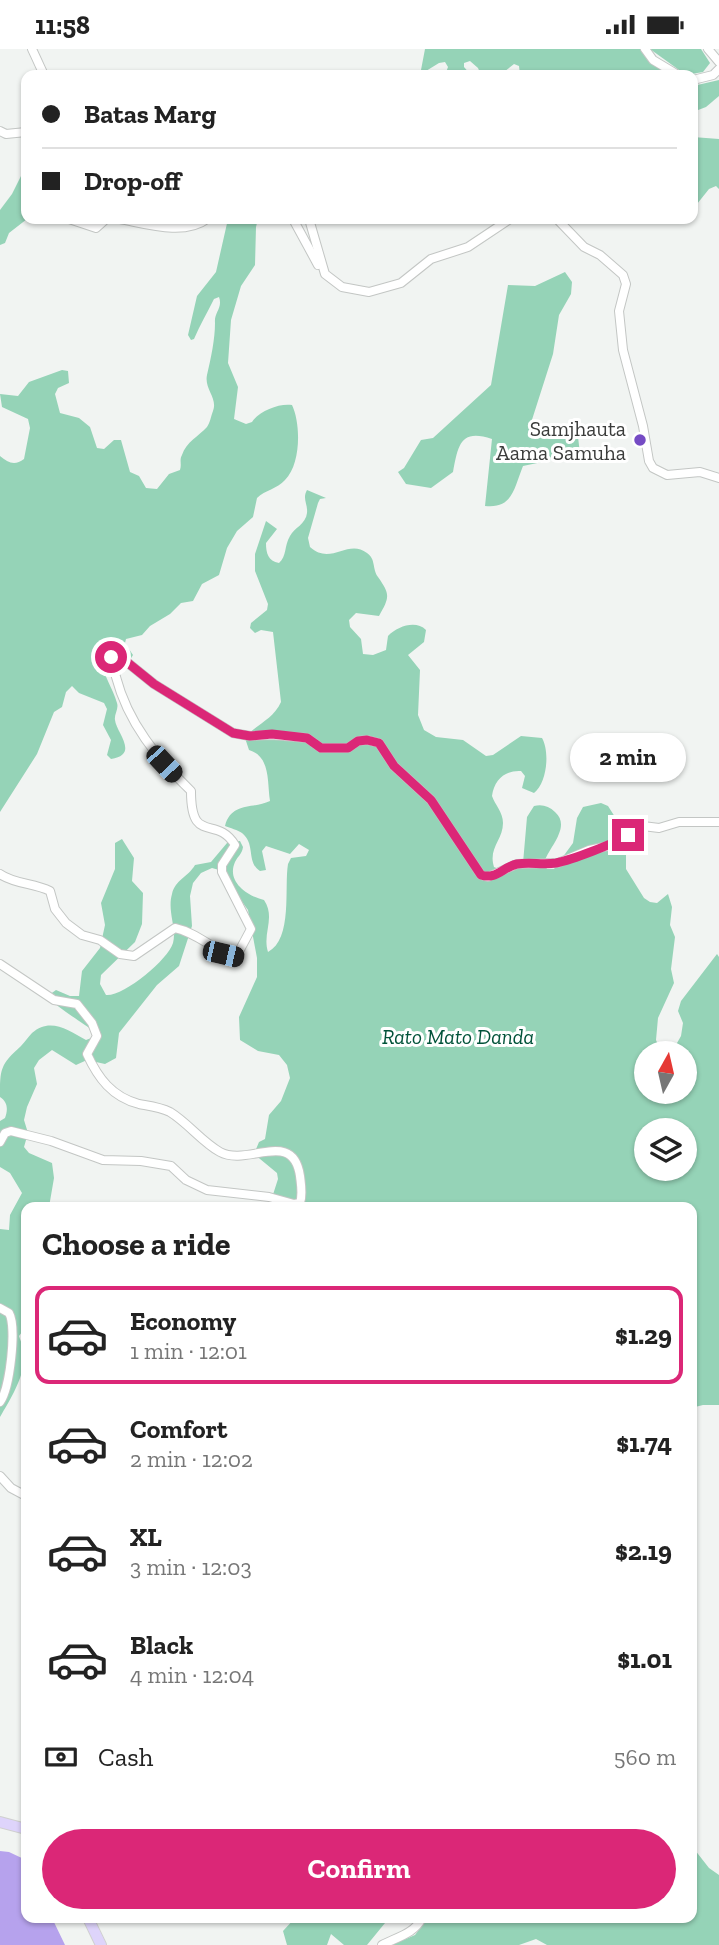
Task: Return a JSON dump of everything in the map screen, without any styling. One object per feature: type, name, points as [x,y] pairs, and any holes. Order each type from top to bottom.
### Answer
[{"type":"main road","points":[[0,1822],[21,1828]]},
{"type":"main road","points":[[91,1923],[102,1945]]},
{"type":"street","points":[[32,49],[42,70]]},
{"type":"street","points":[[645,49],[653,60],[670,70]]},
{"type":"street","points":[[708,49],[719,62]]},
{"type":"street","points":[[698,79],[713,75],[719,69]]},
{"type":"street","points":[[0,131],[6,134],[21,132]]},
{"type":"street","points":[[84,224],[96,228],[100,224]]},
{"type":"street","points":[[144,224],[158,227],[200,224]]},
{"type":"street","points":[[295,224],[311,256],[325,274],[342,287],[362,291],[401,283],[431,260],[468,247],[502,224]]},
{"type":"street","points":[[310,224],[325,274]]},
{"type":"street","points":[[562,224],[584,247],[600,255],[624,275],[626,284],[619,310],[623,350],[643,426],[649,461],[653,468],[667,475],[699,472],[719,478]]},
{"type":"street","points":[[0,874],[8,879],[37,884],[50,891],[55,909],[65,923],[82,935],[100,940],[120,954],[134,956],[175,928],[194,935],[223,954],[236,957],[245,943],[251,929],[222,872],[222,865],[235,845],[230,837],[220,831],[207,829],[196,822],[191,811],[191,791],[164,764],[138,730],[120,692],[111,657],[113,651],[119,651],[128,663],[154,684],[233,733],[307,738],[321,748],[348,748],[358,741],[367,740],[379,743],[394,766],[431,800],[481,875],[488,877],[517,864],[558,863],[589,850],[613,845],[643,826],[659,828],[679,822],[719,822]]},
{"type":"street","points":[[0,964],[54,1000],[77,1004],[83,1010],[97,1036],[87,1054],[95,1072],[115,1093],[173,1114],[220,1152],[232,1156],[272,1150],[292,1156],[297,1161],[302,1196],[300,1202]]},
{"type":"street","points":[[0,1142],[5,1133],[11,1131],[51,1141],[103,1160],[141,1161],[171,1166],[186,1180],[207,1190],[270,1197],[287,1202]]},
{"type":"street","points":[[0,1308],[9,1313],[12,1324],[7,1382],[0,1402]]},
{"type":"street","points":[[0,1476],[11,1488],[21,1493]]},
{"type":"street","points":[[382,1945],[408,1933],[420,1923]]},
{"type":"green space","points":[[425,49],[640,49],[648,60],[664,70],[519,70],[519,66],[514,64],[506,70],[479,70],[470,61],[464,63],[467,70],[447,70],[445,62],[421,70]]},
{"type":"green space","points":[[650,49],[701,49],[710,63],[703,72],[679,70]]},
{"type":"green space","points":[[719,80],[719,96],[698,110],[698,85]]},
{"type":"green space","points":[[698,137],[719,139],[719,189],[716,186],[709,189],[698,203]]},
{"type":"green space","points":[[21,176],[21,224],[9,233],[5,243],[0,245],[0,210]]},
{"type":"green space","points":[[227,224],[257,224],[255,265],[241,286],[231,320],[228,363],[238,387],[234,419],[246,424],[270,409],[292,405],[298,433],[294,464],[282,483],[257,498],[253,517],[237,531],[227,548],[219,575],[202,584],[193,601],[181,603],[142,635],[126,639],[125,643],[133,655],[128,663],[116,661],[113,649],[105,650],[104,671],[117,703],[115,720],[124,743],[124,753],[111,759],[107,755],[111,740],[103,725],[107,709],[104,703],[79,693],[72,686],[66,692],[62,707],[54,712],[37,754],[0,812],[0,456],[12,463],[24,459],[30,428],[28,419],[2,407],[0,394],[18,396],[29,382],[62,370],[68,371],[69,383],[58,388],[55,394],[60,413],[79,418],[90,427],[97,448],[104,449],[114,440],[121,440],[130,472],[139,476],[146,488],[157,489],[169,474],[180,470],[184,450],[207,427],[213,411],[214,402],[207,380],[219,297],[214,299],[194,339],[191,340],[188,335],[197,296],[216,272]]},
{"type":"green space","points":[[565,272],[572,282],[571,294],[559,315],[553,354],[530,426],[540,436],[577,428],[580,454],[523,466],[511,495],[501,504],[494,506],[485,506],[492,439],[481,436],[473,436],[462,442],[453,472],[431,488],[406,484],[398,472],[404,468],[421,440],[433,438],[491,385],[508,285],[535,286]]},
{"type":"green space","name":"Rato Mato Danda","points":[[307,490],[326,498],[320,499],[318,503],[308,538],[310,547],[325,554],[360,549],[372,558],[376,574],[385,588],[387,600],[379,616],[356,613],[349,620],[350,627],[361,639],[363,654],[373,655],[386,650],[388,636],[402,627],[417,625],[426,630],[424,642],[408,655],[420,670],[418,715],[424,730],[436,737],[463,740],[486,756],[493,755],[521,736],[542,738],[546,751],[546,767],[542,782],[534,793],[522,788],[525,776],[521,771],[510,772],[501,777],[493,790],[492,796],[503,823],[494,849],[494,867],[501,870],[523,863],[527,817],[534,806],[543,805],[560,818],[560,831],[544,863],[547,869],[554,869],[573,843],[577,818],[583,807],[601,803],[608,806],[615,817],[626,825],[626,869],[644,898],[657,903],[668,894],[672,907],[670,925],[675,937],[671,969],[674,983],[658,1018],[656,1041],[634,1041],[634,1104],[697,1104],[697,1041],[678,1041],[683,1023],[678,1011],[681,1001],[717,954],[719,957],[719,1405],[697,1406],[697,1202],[271,1202],[278,1179],[277,1173],[254,1154],[259,1142],[265,1139],[269,1115],[281,1101],[290,1078],[287,1065],[279,1055],[258,1051],[240,1040],[239,1017],[257,977],[257,958],[248,910],[219,870],[212,868],[201,873],[193,883],[190,896],[192,926],[179,966],[157,985],[119,1033],[116,1058],[105,1064],[87,1060],[76,1065],[52,1050],[39,1060],[34,1068],[37,1084],[24,1120],[28,1133],[24,1147],[29,1153],[52,1163],[54,1178],[50,1202],[21,1202],[21,1374],[0,1417],[0,1229],[9,1230],[10,1215],[22,1193],[10,1173],[0,1167],[0,1121],[5,1118],[7,1109],[5,1101],[0,1097],[1,1074],[9,1058],[39,1028],[59,1027],[86,1040],[94,1037],[93,1031],[62,1009],[49,995],[56,990],[70,996],[79,996],[82,971],[100,948],[105,925],[101,903],[115,869],[115,843],[122,839],[134,858],[132,881],[143,893],[142,924],[135,942],[101,975],[100,984],[106,995],[133,984],[163,959],[174,937],[171,900],[174,889],[195,865],[211,862],[227,843],[240,841],[243,847],[233,869],[236,882],[251,895],[264,900],[267,907],[268,952],[281,936],[286,912],[288,864],[291,858],[306,856],[309,850],[299,844],[290,854],[266,846],[262,851],[266,870],[260,871],[253,863],[246,837],[225,826],[228,818],[237,810],[270,801],[265,764],[256,753],[249,750],[245,738],[274,713],[281,702],[273,632],[261,630],[255,633],[250,628],[251,623],[267,610],[268,604],[255,571],[255,554],[266,521],[277,529],[266,543],[267,553],[279,563],[290,536],[306,517]]},
{"type":"green space","points":[[697,1853],[709,1868],[719,1875],[719,1945],[547,1945],[536,1939],[519,1945],[392,1945],[415,1935],[424,1923],[697,1923]]},
{"type":"green space","points":[[290,1923],[385,1923],[367,1945],[344,1945],[331,1934],[327,1945],[287,1945],[283,1931]]},
{"type":"shaded area","points":[[0,1851],[21,1858],[21,1923],[54,1923],[65,1945],[0,1945]]},
{"type":"place","name":"Samjhauta Aama Samuha","points":[[640,440]]},
{"type":"route","points":[[111,657],[113,651],[119,651],[125,655],[128,663],[154,684],[184,700],[233,733],[307,738],[321,748],[348,748],[358,741],[367,740],[379,743],[394,766],[431,800],[481,875],[495,876],[517,864],[558,863],[589,850],[613,845],[628,835]]}]
